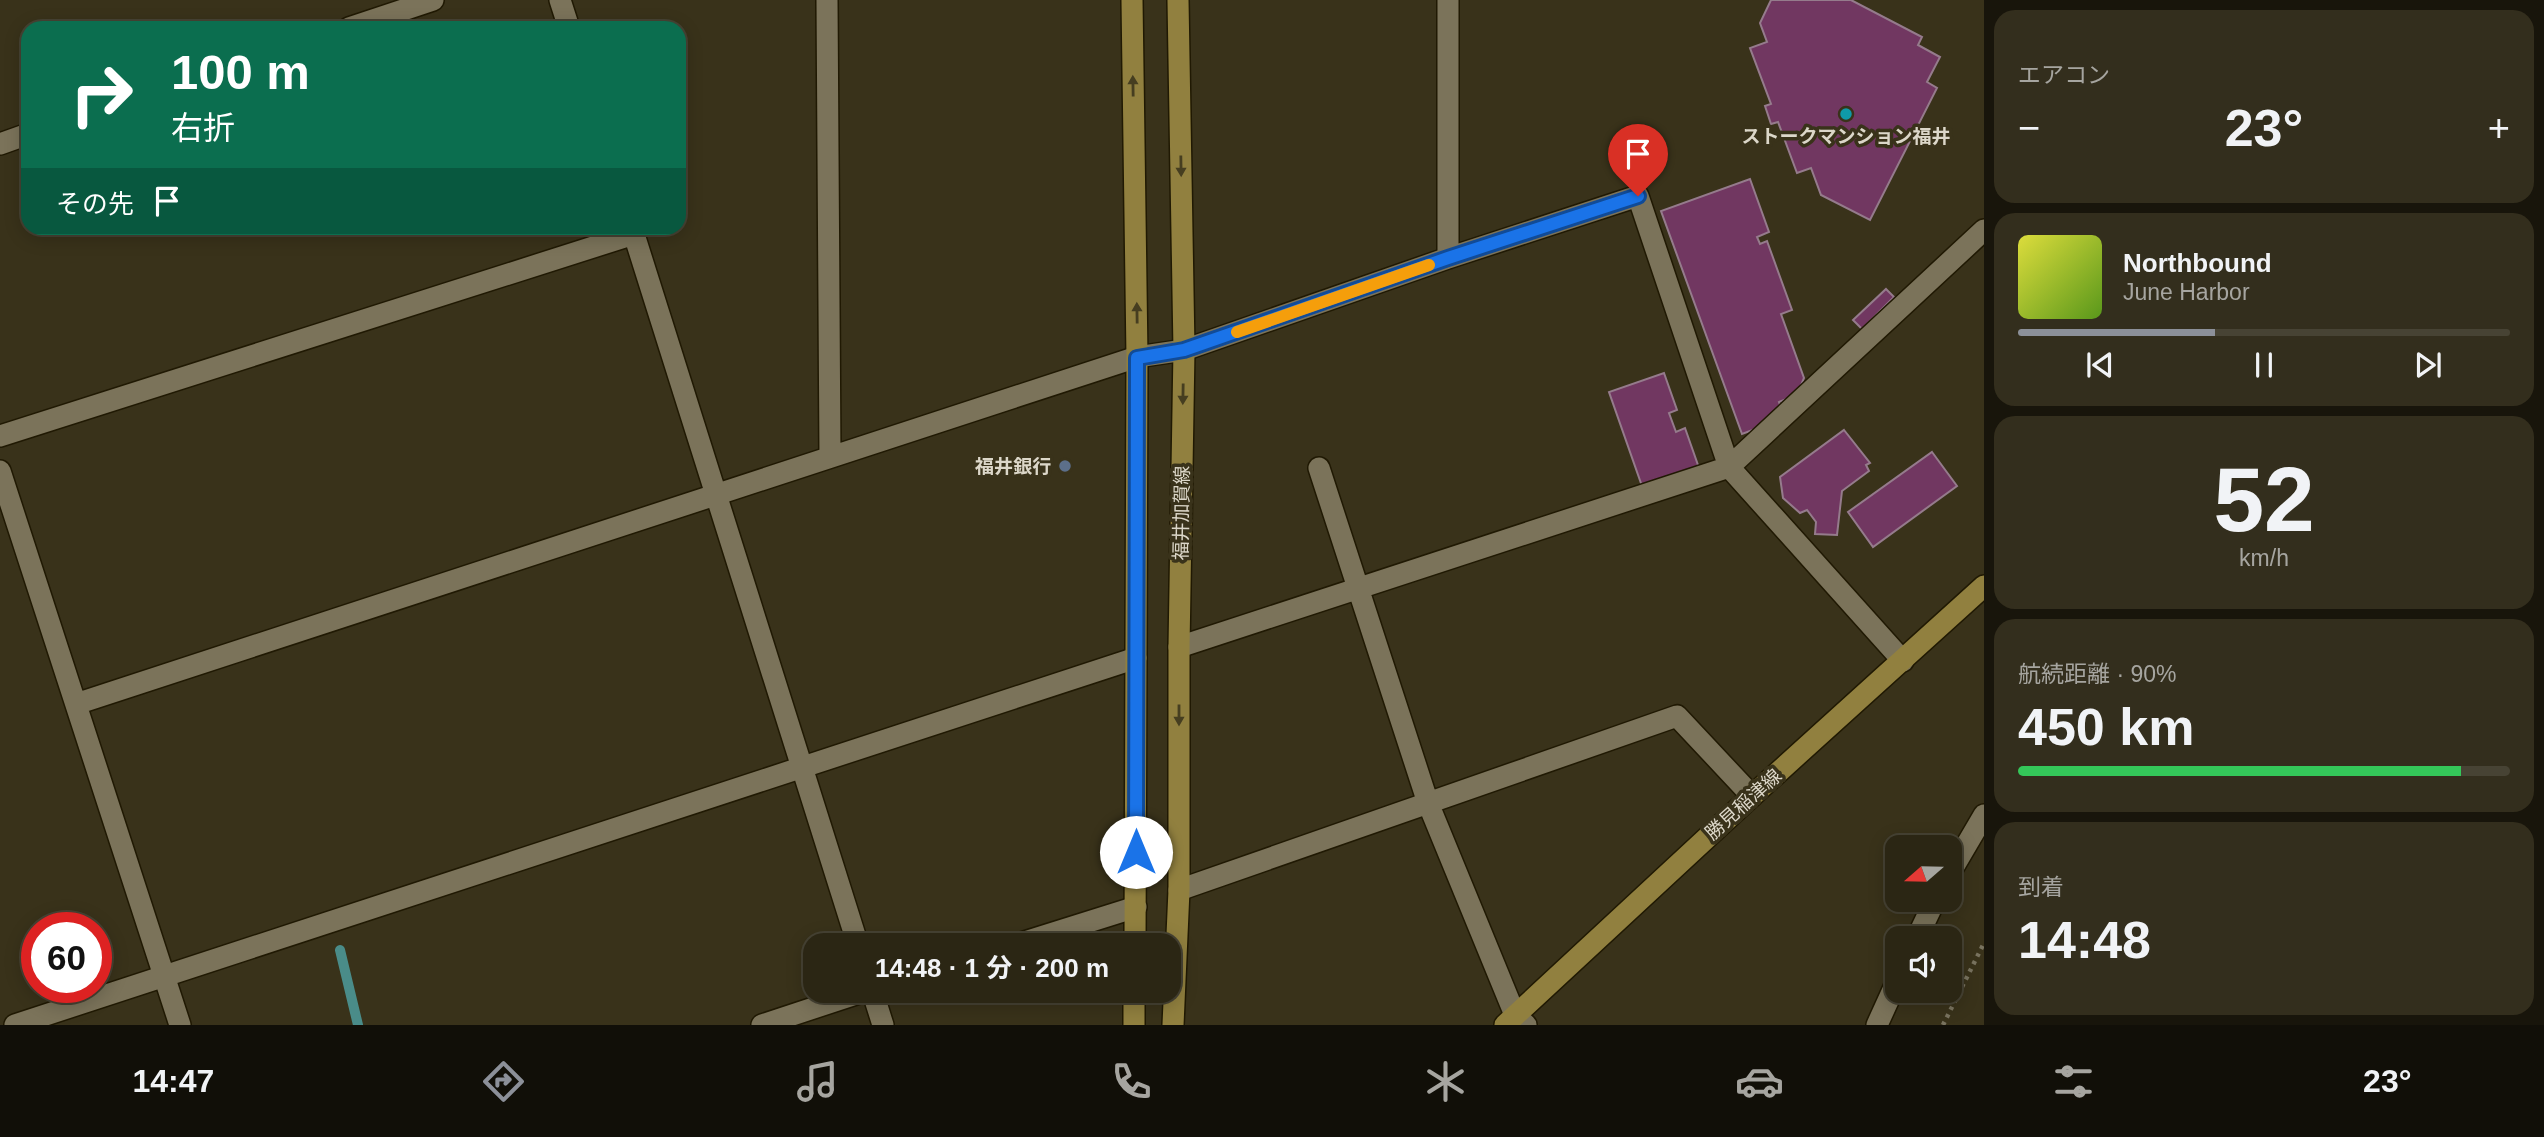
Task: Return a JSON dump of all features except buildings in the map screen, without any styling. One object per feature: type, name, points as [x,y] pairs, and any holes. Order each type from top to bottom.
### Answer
[{"type":"main road","points":[[1132,0],[1137,358],[1135,933]]},
{"type":"main road","name":"福井加賀線","points":[[1173,1025],[1179,890],[1179,647],[1184,350],[1178,0]]},
{"type":"main road","name":"勝見稲津線","points":[[1515,1022],[1752,796],[1984,586]]},
{"type":"main road","points":[[1134,1003],[1134,1025]]},
{"type":"street","points":[[370,21],[433,0]]},
{"type":"street","points":[[560,0],[567,21]]},
{"type":"street","points":[[827,0],[830,457]]},
{"type":"street","points":[[1448,0],[1448,258]]},
{"type":"street","points":[[0,144],[21,136]]},
{"type":"street","points":[[75,704],[1137,358],[1184,350],[1448,258],[1638,196],[1729,467],[1903,661]]},
{"type":"street","points":[[1179,647],[1729,467],[1984,230]]},
{"type":"street","points":[[0,436],[621,235]]},
{"type":"street","points":[[634,235],[854,933]]},
{"type":"street","points":[[1319,468],[1429,803],[1515,1022]]},
{"type":"street","points":[[0,471],[10,537],[75,704],[180,1025]]},
{"type":"street","points":[[15,1025],[1136,658]]},
{"type":"street","points":[[1179,890],[1677,716],[1752,796]]},
{"type":"street","points":[[1962,853],[1984,815]]},
{"type":"street","points":[[1053,933],[1136,907]]},
{"type":"street","points":[[762,1025],[830,1003]]},
{"type":"street","points":[[875,1003],[883,1025]]},
{"type":"street","points":[[1877,1025],[1887,1003]]},
{"type":"path","points":[[1942,1025],[1984,943]]},
{"type":"waterway","points":[[340,950],[358,1025]]},
{"type":"slow traffic","points":[[1237,332],[1429,265]]},
{"type":"place","name":"ストークマンション福井","points":[[1846,114]]},
{"type":"place","name":"福井銀行","points":[[1065,466]]},
{"type":"route","points":[[1136,852],[1137,358],[1184,350],[1448,258],[1638,196]]}]
